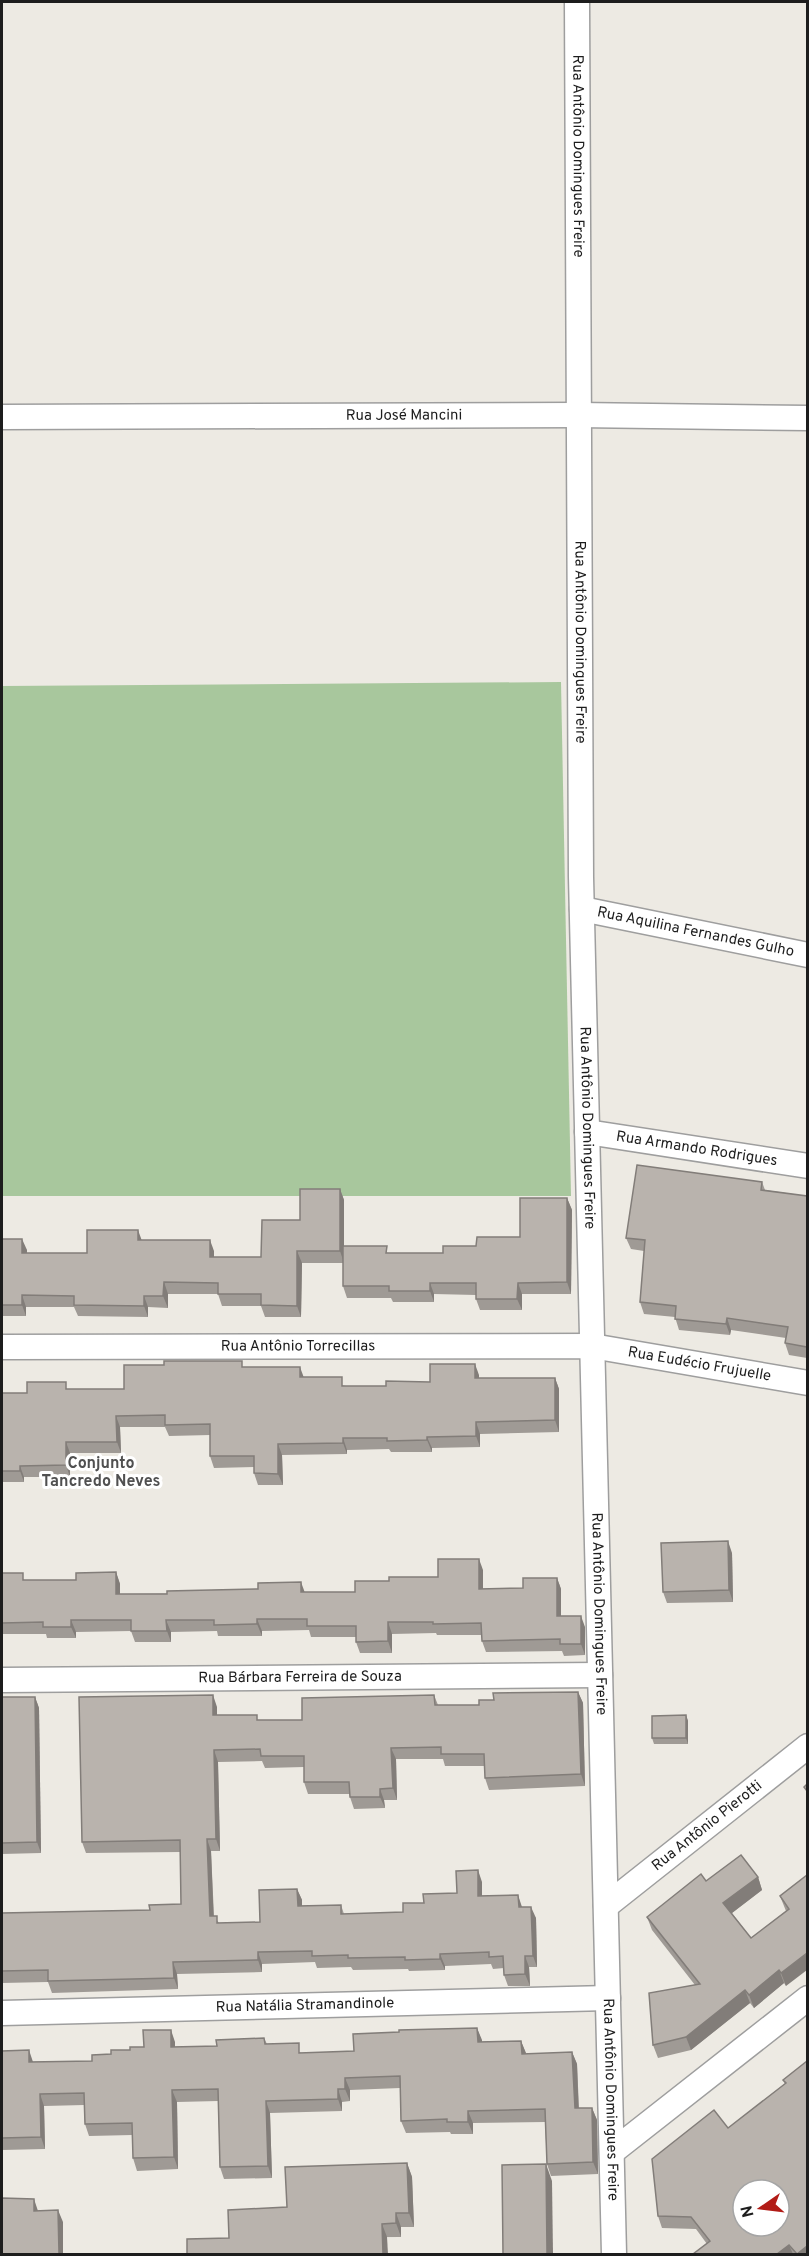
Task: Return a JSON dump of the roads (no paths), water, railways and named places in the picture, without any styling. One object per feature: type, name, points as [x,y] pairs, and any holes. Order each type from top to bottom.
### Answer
[{"type":"street","name":"Rua Antônio Domingues Freire","points":[[577,2],[582,909],[614,2254]]},
{"type":"street","name":"Rua José Mancini","points":[[2,417],[578,415],[807,418]]},
{"type":"street","name":"Rua Aquilina Fernandes Gulho","points":[[582,909],[807,955]]},
{"type":"street","name":"Rua Armando Rodrigues","points":[[587,1132],[807,1166]]},
{"type":"street","name":"Rua Antônio Torrecillas","points":[[2,1347],[592,1346]]},
{"type":"street","name":"Rua Eudécio Frujuelle","points":[[592,1346],[807,1383]]},
{"type":"street","name":"Rua Bárbara Ferreira de Souza","points":[[2,1680],[600,1675]]},
{"type":"street","name":"Rua Antônio Pierotti","points":[[606,1906],[807,1746]]},
{"type":"street","name":"Rua Natália Stramandinole","points":[[2,2013],[608,1998]]},
{"type":"street","points":[[612,2152],[807,1998]]},
{"type":"district","name":"Conjunto Tancredo Neves","points":[[101,1473]]}]
